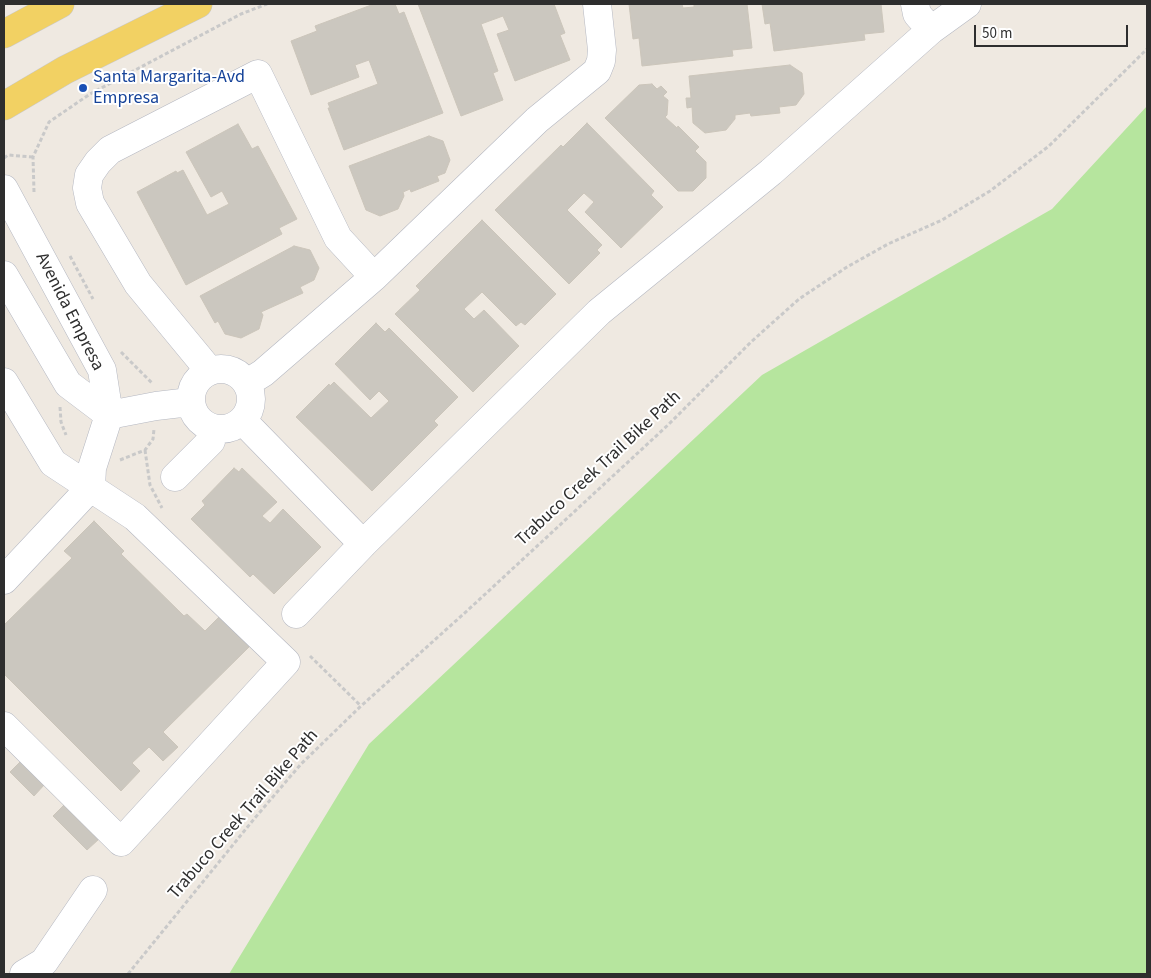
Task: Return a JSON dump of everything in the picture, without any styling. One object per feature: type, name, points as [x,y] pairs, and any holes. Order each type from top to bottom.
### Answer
[{"type":"main road","points":[[4,34],[60,4]]},
{"type":"main road","points":[[4,106],[73,66],[198,4]]},
{"type":"street","points":[[247,383],[264,374],[374,277],[537,120],[596,72],[601,62],[602,50],[597,4]]},
{"type":"street","points":[[915,4],[917,14],[931,30]]},
{"type":"street","points":[[296,614],[363,544],[599,312],[771,172],[931,30],[967,4]]},
{"type":"street","points":[[208,372],[204,364],[138,284],[90,204],[87,188],[89,175],[110,150],[258,74],[338,238],[374,277]]},
{"type":"street","name":"Avenida Empresa","points":[[4,190],[102,370],[109,415]]},
{"type":"street","name":"Avenida Empresa","points":[[4,275],[68,384],[109,415]]},
{"type":"street","points":[[225,369],[241,376],[247,383],[252,403],[249,413],[243,421],[234,427],[224,430],[214,429],[198,419],[193,411],[190,402],[194,384],[208,372],[225,369]]},
{"type":"street","points":[[4,726],[121,842],[286,662],[134,517],[53,463],[6,391]]},
{"type":"street","points":[[4,580],[91,487],[92,468],[109,415],[190,402]]},
{"type":"street","points":[[243,421],[363,544]]},
{"type":"street","points":[[175,477],[211,441],[214,429]]},
{"type":"street","points":[[24,974],[44,962],[93,890]]},
{"type":"path","name":"Trabuco Creek Trail Bike Path","points":[[128,974],[301,764],[360,706],[503,578],[661,432],[751,342],[799,299],[847,267],[888,244],[942,220],[990,191],[1049,146],[1146,50]]},
{"type":"path","points":[[4,158],[8,155],[32,157]]},
{"type":"green space","points":[[1147,106],[1147,974],[229,974],[369,744],[762,375],[1052,209]]},
{"type":"building","points":[[374,4],[395,4],[399,14],[404,12],[443,113],[344,150],[328,108],[330,108],[328,103],[378,84],[369,60],[355,65],[359,77],[311,95],[291,41],[317,31],[315,26]]},
{"type":"building","points":[[418,4],[554,4],[565,33],[560,35],[570,60],[515,81],[497,34],[509,30],[503,16],[481,24],[498,71],[493,73],[503,100],[461,116]]},
{"type":"building","points":[[629,4],[682,4],[683,8],[694,7],[694,4],[747,4],[752,48],[732,50],[733,56],[642,66],[639,38],[633,39]]},
{"type":"building","points":[[762,4],[881,4],[884,32],[864,34],[865,40],[774,51],[770,23],[765,24]]},
{"type":"building","points":[[790,65],[802,73],[804,94],[796,105],[779,107],[780,113],[751,116],[750,113],[735,115],[735,119],[726,130],[705,133],[693,123],[692,107],[687,108],[686,98],[691,98],[689,76]]},
{"type":"building","points":[[652,84],[657,89],[661,86],[667,92],[663,96],[668,100],[667,115],[665,117],[677,128],[678,126],[699,147],[695,151],[706,162],[706,178],[693,191],[678,191],[605,118],[639,85]]},
{"type":"building","points":[[587,123],[654,191],[651,195],[663,207],[621,248],[585,212],[594,202],[584,193],[567,210],[602,245],[597,250],[600,253],[569,284],[495,210],[561,145],[563,147]]},
{"type":"building","points":[[238,124],[252,149],[258,146],[297,219],[279,228],[282,234],[186,285],[137,192],[176,171],[177,173],[183,170],[207,215],[229,204],[222,191],[211,197],[186,152]]},
{"type":"building","points":[[429,136],[443,141],[450,160],[445,173],[437,176],[439,181],[411,192],[410,189],[403,192],[404,196],[398,209],[380,216],[366,210],[349,166]]},
{"type":"building","points":[[482,220],[556,294],[525,325],[521,322],[516,326],[482,292],[464,309],[474,319],[484,310],[519,346],[473,392],[395,314],[420,290],[416,286]]},
{"type":"building","points":[[294,246],[310,250],[319,268],[314,280],[300,287],[303,293],[261,312],[263,315],[259,329],[241,338],[225,334],[218,321],[215,323],[200,296]]},
{"type":"building","points":[[376,323],[385,332],[389,328],[458,397],[434,421],[438,425],[372,491],[296,417],[329,384],[330,386],[334,382],[371,418],[389,401],[379,391],[370,400],[335,364]]},
{"type":"building","points":[[234,468],[239,472],[242,468],[277,502],[262,516],[270,523],[283,509],[321,547],[274,594],[253,574],[250,577],[191,519],[205,505],[202,501]]},
{"type":"building","points":[[94,521],[124,551],[121,554],[184,616],[187,614],[205,631],[220,616],[250,646],[163,732],[178,747],[163,761],[149,747],[132,763],[140,771],[121,791],[4,674],[4,625],[72,558],[64,551]]},
{"type":"building","points":[[22,760],[45,784],[34,796],[10,772]]},
{"type":"building","points":[[65,804],[99,839],[87,850],[53,816]]},
{"type":"place","name":"Santa Margarita-Avd Empresa","points":[[83,88]]}]
